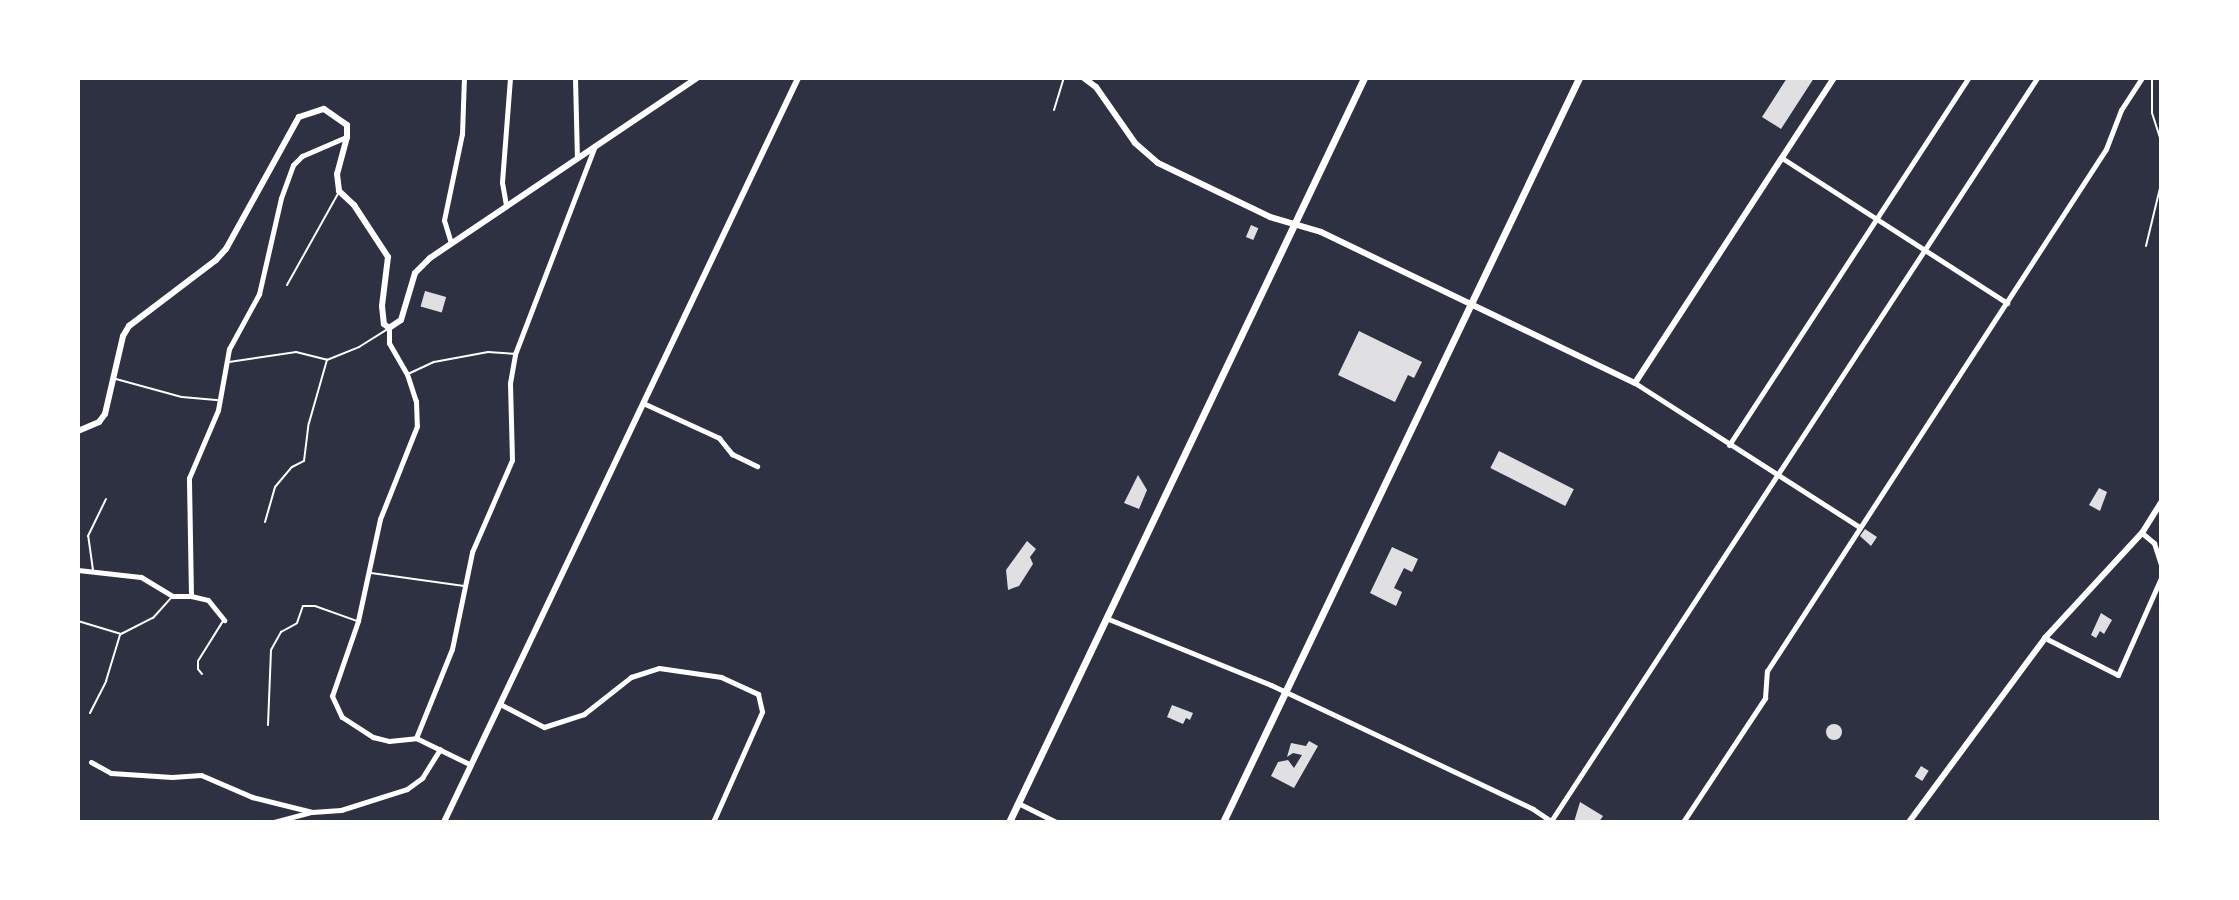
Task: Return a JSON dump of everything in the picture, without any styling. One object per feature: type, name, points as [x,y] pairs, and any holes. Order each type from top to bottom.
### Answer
[{"type":"main road","points":[[78,431],[99,422],[105,414],[123,336],[129,326],[226,249],[299,117],[318,110],[333,112],[347,125],[337,174],[339,191],[354,205],[388,257],[382,306],[384,324],[389,328],[401,320],[415,273],[451,243],[697,78]]},
{"type":"main road","points":[[444,822],[798,78]]},
{"type":"main road","points":[[1084,78],[1096,87],[1135,143],[1158,163],[1270,217],[1321,232],[1635,383],[1834,78]]},
{"type":"main road","points":[[1009,822],[1364,78]]},
{"type":"main road","points":[[1223,822],[1579,78]]},
{"type":"main road","points":[[1909,822],[2045,638],[2142,533],[2161,503]]},
{"type":"street","points":[[451,243],[444,220],[462,134],[464,78]]},
{"type":"street","points":[[506,205],[502,182],[510,78]]},
{"type":"street","points":[[575,78],[577,158]]},
{"type":"street","points":[[1729,445],[1968,78]]},
{"type":"street","points":[[1106,618],[1286,692],[1533,809],[1551,821],[2037,78]]},
{"type":"street","points":[[1683,822],[1765,698],[1767,671],[2106,149],[2121,110],[2142,78]]},
{"type":"street","points":[[191,596],[189,478],[208,441],[220,400],[229,349],[259,294],[281,198],[293,165],[302,156],[347,137]]},
{"type":"street","points":[[416,738],[452,649],[472,552],[512,460],[510,383],[515,354],[595,147]]},
{"type":"street","points":[[1782,158],[2007,303]]},
{"type":"street","points":[[389,328],[389,343],[407,374],[416,401],[417,426],[380,519],[358,621],[332,696],[335,710],[354,727],[373,737],[389,741],[416,738],[471,765]]},
{"type":"street","points":[[1635,383],[1859,527]]},
{"type":"street","points":[[643,403],[719,438],[732,454],[757,466]]},
{"type":"street","points":[[2142,533],[2154,543],[2161,564]]},
{"type":"street","points":[[78,570],[141,577],[173,596],[208,600],[224,620]]},
{"type":"street","points":[[2045,638],[2118,675],[2161,578]]},
{"type":"street","points":[[500,704],[544,727],[584,714],[631,677],[659,668],[721,677],[758,694],[762,698],[762,712],[713,822]]},
{"type":"street","points":[[274,822],[312,812],[341,810],[407,789],[422,778],[440,749]]},
{"type":"street","points":[[91,762],[111,773],[172,777],[201,775],[252,797],[312,812]]},
{"type":"street","points":[[1018,803],[1056,822]]},
{"type":"lane","points":[[1054,110],[1064,78]]},
{"type":"lane","points":[[2152,78],[2152,113],[2161,141]]},
{"type":"lane","points":[[2146,246],[2161,184]]},
{"type":"lane","points":[[287,285],[339,191]]},
{"type":"lane","points":[[228,362],[296,352],[327,360],[359,347],[389,328]]},
{"type":"lane","points":[[407,374],[448,359],[488,352],[515,354]]},
{"type":"lane","points":[[265,522],[275,487],[292,467],[304,461],[309,423],[327,360]]},
{"type":"lane","points":[[115,378],[182,397],[220,400]]},
{"type":"lane","points":[[94,571],[88,536],[106,499]]},
{"type":"lane","points":[[370,573],[465,586]]},
{"type":"lane","points":[[78,621],[121,634],[153,618],[173,596]]},
{"type":"lane","points":[[268,725],[271,650],[281,632],[297,623],[303,606],[315,606],[358,621]]},
{"type":"lane","points":[[202,674],[198,661],[224,620]]},
{"type":"lane","points":[[90,713],[106,681],[121,634]]},
{"type":"building","points":[[1787,78],[1814,78],[1781,129],[1762,117]]},
{"type":"building","points":[[1251,225],[1258,228],[1253,240],[1246,237]]},
{"type":"building","points":[[425,291],[446,297],[442,312],[421,306]]},
{"type":"building","points":[[1359,331],[1422,362],[1414,378],[1408,375],[1395,402],[1338,375]]},
{"type":"building","points":[[1499,451],[1574,489],[1565,506],[1490,468]]},
{"type":"building","points":[[1138,475],[1147,490],[1139,509],[1124,503]]},
{"type":"building","points":[[2099,488],[2107,492],[2100,511],[2089,505]]},
{"type":"building","points":[[1865,529],[1877,537],[1871,546],[1860,536]]},
{"type":"building","points":[[1027,541],[1036,549],[1030,557],[1033,564],[1019,586],[1008,590],[1006,570]]},
{"type":"building","points":[[1392,547],[1418,559],[1412,572],[1404,568],[1394,588],[1402,592],[1396,606],[1370,593]]},
{"type":"building","points":[[2101,613],[2112,620],[2104,634],[2100,631],[2096,638],[2091,635]]},
{"type":"building","points":[[1172,705],[1193,713],[1190,720],[1186,718],[1183,724],[1167,717]]},
{"type":"building","points":[[1834,724],[1842,732],[1834,740],[1826,732]]},
{"type":"building","points":[[1309,741],[1318,746],[1294,788],[1271,776],[1278,762],[1288,760],[1294,768],[1302,755],[1293,753],[1287,757],[1291,743],[1306,746]]},
{"type":"building","points":[[1921,766],[1929,771],[1922,781],[1915,776]]},
{"type":"building","points":[[1580,802],[1603,816],[1599,822],[1574,822]]}]
